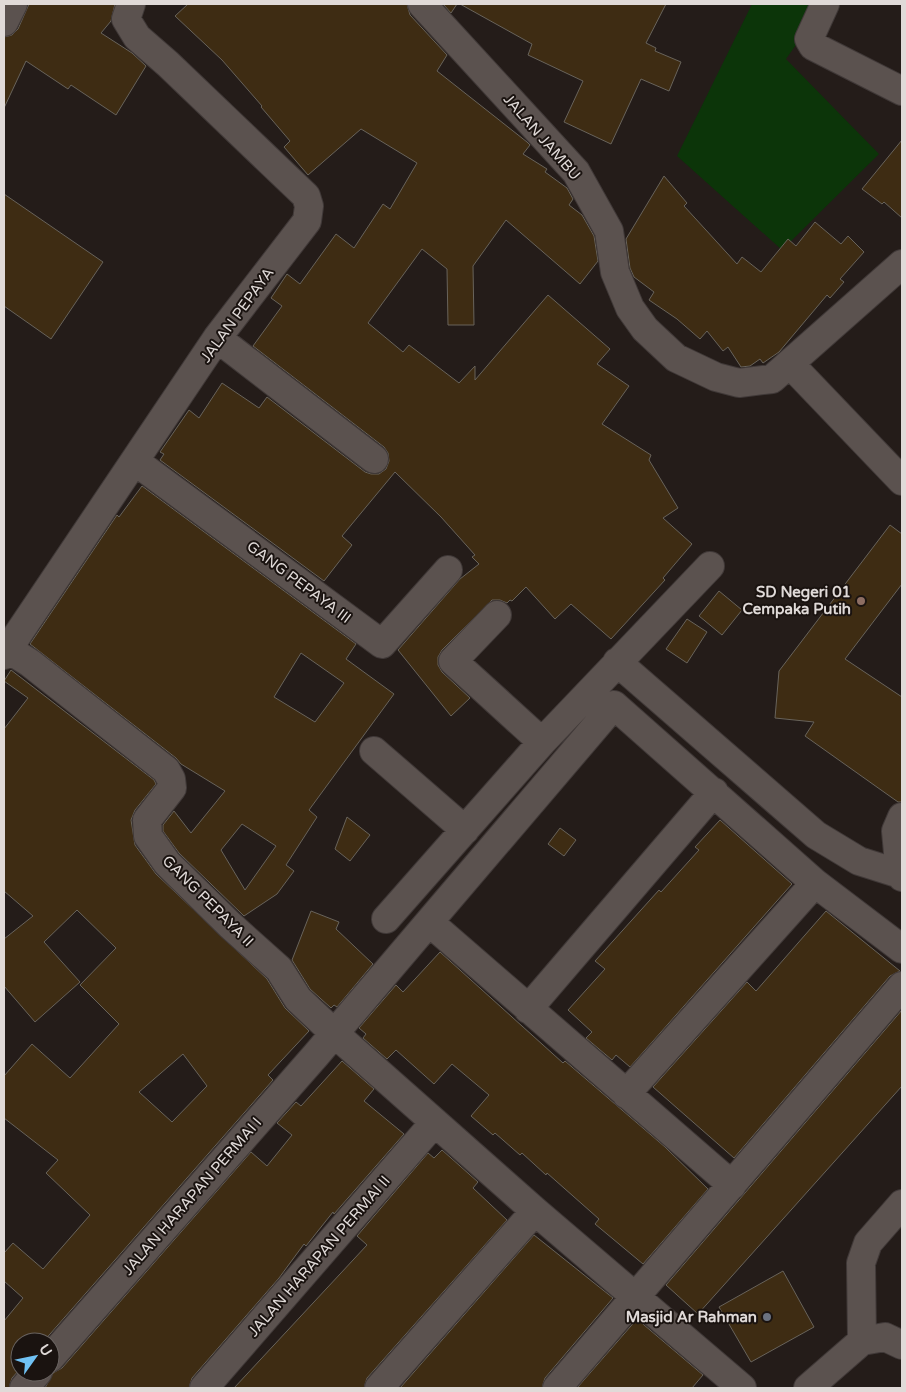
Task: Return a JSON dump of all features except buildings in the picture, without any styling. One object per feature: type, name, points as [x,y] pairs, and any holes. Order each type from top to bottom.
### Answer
[{"type":"street","points":[[4,22],[13,4]]},
{"type":"street","name":"JALAN PEPAYA","points":[[6,652],[136,462],[217,338],[307,221],[309,206],[306,196],[168,64],[137,37],[126,19],[131,4]]},
{"type":"street","name":"JALAN JAMBU","points":[[422,4],[576,172],[609,231],[616,272],[630,308],[645,329],[676,358],[716,377],[739,383],[772,379],[902,264]]},
{"type":"street","points":[[825,4],[809,39],[813,46],[902,91]]},
{"type":"street","points":[[217,338],[374,459]]},
{"type":"street","points":[[790,364],[902,481]]},
{"type":"street","name":"GANG PEPAYA III","points":[[136,462],[382,644],[448,570]]},
{"type":"street","points":[[386,919],[542,742],[710,566]]},
{"type":"street","points":[[497,615],[453,661],[542,742]]},
{"type":"street","name":"GANG PEPAYA II","points":[[6,652],[30,664],[166,770],[172,779],[172,788],[147,820],[148,836],[167,862],[230,925],[279,969],[298,999],[334,1033]]},
{"type":"street","points":[[617,662],[816,835],[859,861],[901,875],[896,831],[902,817]]},
{"type":"street","name":"JALAN HARAPAN PERMAI I","points":[[60,1347],[334,1033],[614,705],[714,792]]},
{"type":"street","points":[[374,751],[465,830]]},
{"type":"street","points":[[528,1008],[714,792],[815,883],[902,949]]},
{"type":"street","points":[[626,1094],[815,883]]},
{"type":"street","points":[[429,922],[732,1185]]},
{"type":"street","points":[[557,1388],[636,1299],[902,986]]},
{"type":"street","points":[[334,1033],[636,1299],[742,1388]]},
{"type":"street","name":"JALAN HARAPAN PERMAI II","points":[[204,1388],[434,1123]]},
{"type":"street","points":[[862,1341],[861,1263],[868,1243],[902,1204]]},
{"type":"street","points":[[379,1388],[535,1211]]},
{"type":"street","points":[[808,1388],[862,1341],[885,1338],[902,1345]]},
{"type":"green space","points":[[752,4],[825,4],[786,59],[879,154],[782,250],[677,156]]},
{"type":"place","name":"SD Negeri 01 Cempaka Putih","points":[[861,601]]},
{"type":"place","name":"Masjid Ar Rahman","points":[[767,1317]]}]
